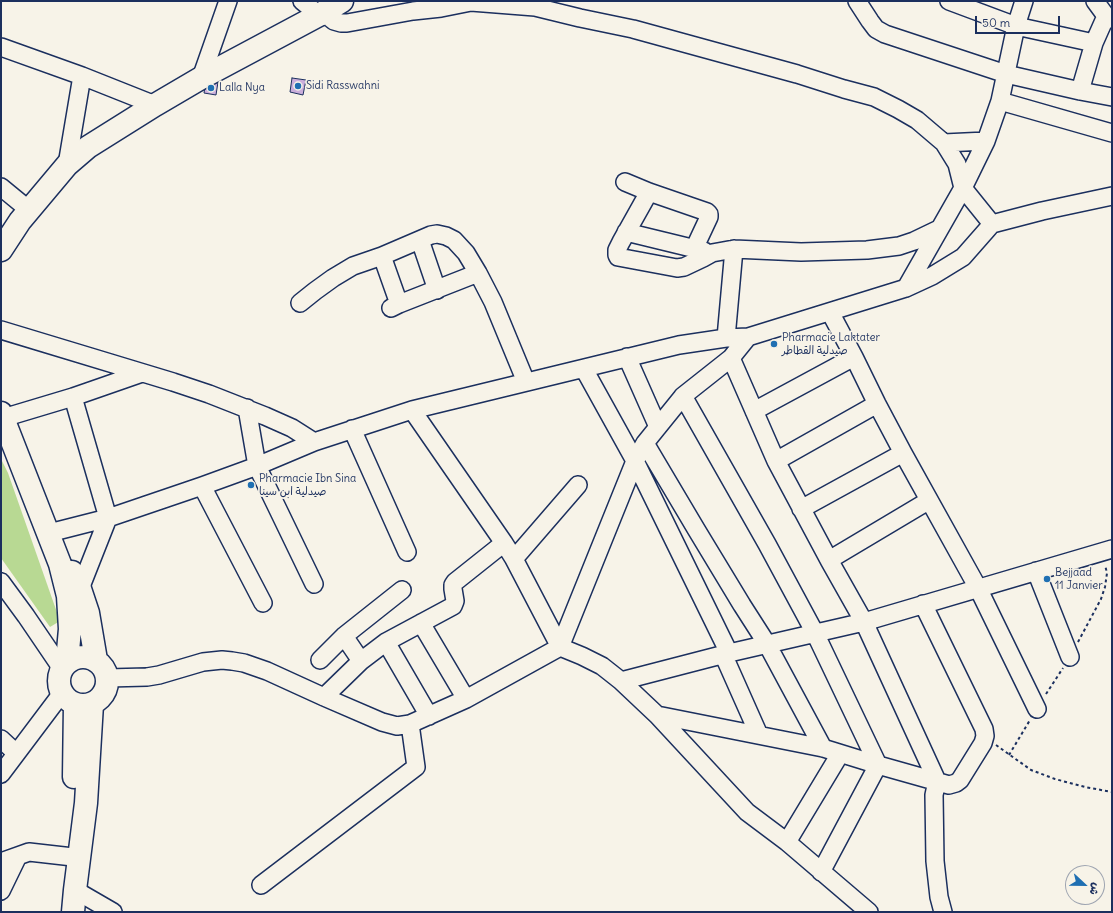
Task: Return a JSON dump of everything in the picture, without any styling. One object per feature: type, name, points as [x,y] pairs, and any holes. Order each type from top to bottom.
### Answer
[{"type":"main road","points":[[1,250],[25,216],[67,165],[88,147],[201,78],[342,1]]},
{"type":"main road","points":[[1,238],[25,216]]},
{"type":"main road","points":[[2,416],[49,533],[60,564],[68,596],[70,629],[64,665],[59,681],[76,700],[86,803],[73,912]]},
{"type":"main road","points":[[49,533],[66,560],[80,589],[88,613],[106,688],[101,698],[76,700]]},
{"type":"main road","points":[[64,665],[76,657],[87,656],[102,669]]},
{"type":"main road","points":[[75,890],[73,857],[76,700]]},
{"type":"street","points":[[201,78],[228,1]]},
{"type":"street","points":[[302,1],[318,15],[329,17],[334,21],[341,23],[471,2],[535,6],[580,18],[633,29],[874,97],[917,120],[944,142],[957,164],[963,188],[992,224]]},
{"type":"street","points":[[857,1],[870,21],[876,28],[885,34],[1006,74],[1112,97]]},
{"type":"street","points":[[950,1],[1016,26],[1094,43]]},
{"type":"street","points":[[906,288],[963,188],[986,141],[1000,101],[1016,26],[1024,1]]},
{"type":"street","points":[[1080,91],[1094,43],[1109,17],[1095,1]]},
{"type":"street","points":[[1,47],[82,76],[155,105]]},
{"type":"street","points":[[67,165],[82,76]]},
{"type":"street","points":[[1000,101],[1112,133]]},
{"type":"street","points":[[944,142],[986,141]]},
{"type":"street","points":[[625,182],[648,192],[707,212],[709,217],[694,249]]},
{"type":"street","points":[[1,187],[25,216]]},
{"type":"street","points":[[648,192],[617,250],[617,255],[623,259],[677,268],[690,264],[712,253],[734,249],[801,252],[867,250],[899,246],[914,241],[939,229]]},
{"type":"street","points":[[49,533],[108,518],[257,466],[314,442],[412,410],[679,345],[726,338],[748,337],[906,288],[932,276],[962,257],[992,224],[1042,211],[1112,196]]},
{"type":"street","points":[[626,232],[712,253]]},
{"type":"street","points":[[300,303],[327,282],[353,266],[382,256],[420,240],[430,234],[446,236],[454,240],[466,253],[478,273],[493,302],[526,382]]},
{"type":"street","points":[[420,240],[437,290]]},
{"type":"street","points":[[726,338],[734,249]]},
{"type":"street","points":[[382,256],[395,306],[478,273]]},
{"type":"street","points":[[830,312],[928,501],[978,588],[1037,710]]},
{"type":"street","points":[[1,330],[173,382],[246,408],[292,428],[314,442]]},
{"type":"street","points":[[102,669],[147,677],[203,662],[222,660],[244,663],[267,671],[324,698],[382,722],[397,726],[410,724],[466,699],[560,647],[635,461],[645,443],[683,396],[731,358],[748,337]]},
{"type":"street","points":[[627,357],[658,427]]},
{"type":"street","points":[[754,411],[854,357]]},
{"type":"street","points":[[731,358],[776,461],[864,622],[937,781],[934,795],[935,861],[939,897],[943,912]]},
{"type":"street","points":[[584,369],[635,461],[726,654],[759,735]]},
{"type":"street","points":[[2,416],[73,397],[142,373]]},
{"type":"street","points":[[683,396],[767,544],[815,633],[878,765]]},
{"type":"street","points":[[73,397],[108,518],[80,589]]},
{"type":"street","points":[[776,461],[877,404]]},
{"type":"street","points":[[246,408],[257,466],[314,584]]},
{"type":"street","points":[[412,410],[514,559],[560,647],[602,666],[621,681],[657,715],[747,812],[787,842],[869,912]]},
{"type":"street","points":[[352,429],[407,552]]},
{"type":"street","points":[[645,443],[767,644],[823,748]]},
{"type":"street","points":[[801,509],[903,453]]},
{"type":"street","points":[[202,486],[263,603]]},
{"type":"street","points":[[514,559],[578,486]]},
{"type":"street","points":[[829,560],[928,501]]},
{"type":"street","points":[[324,698],[361,661],[386,642],[452,606],[455,601],[453,586],[455,582],[504,543]]},
{"type":"street","points":[[621,681],[767,644],[864,622],[1112,549]]},
{"type":"street","points":[[1036,571],[1070,657]]},
{"type":"street","points":[[1,582],[64,665]]},
{"type":"street","points":[[320,660],[344,636],[402,590]]},
{"type":"street","points":[[657,715],[823,748],[949,785],[956,783],[960,780],[983,743],[985,736],[984,729],[923,604]]},
{"type":"street","points":[[421,623],[466,699]]},
{"type":"street","points":[[344,636],[361,661]]},
{"type":"street","points":[[386,642],[429,716]]},
{"type":"street","points":[[1,774],[16,753],[76,700]]},
{"type":"street","points":[[261,885],[416,767],[410,724]]},
{"type":"street","points":[[1,739],[16,753]]},
{"type":"street","points":[[787,842],[840,754]]},
{"type":"street","points":[[821,872],[878,765]]},
{"type":"street","points":[[1,862],[30,852],[73,857]]},
{"type":"street","points":[[1,891],[18,856]]},
{"type":"street","points":[[75,890],[113,912]]},
{"type":"path","points":[[985,736],[1031,770],[1055,779],[1112,792]]},
{"type":"green space","points":[[1,459],[8,473],[60,621],[50,627],[1,558]]},
{"type":"building","name":"Sidi Rasswahni","points":[[292,78],[306,80],[303,95],[290,92]]},
{"type":"building","name":"Lalla Nya","points":[[206,81],[218,82],[216,95],[204,93]]},
{"type":"place","name":"Sidi Rasswahni","points":[[298,86]]},
{"type":"place","name":"Lalla Nya","points":[[211,88]]},
{"type":"place","name":"Pharmacie Laktater صيدلية القطاطر","points":[[774,344]]},
{"type":"place","name":"Pharmacie Ibn Sina صيدلية ابن سينا","points":[[251,485]]},
{"type":"place","name":"Bejjaad 11 Janvier","points":[[1047,579]]}]
